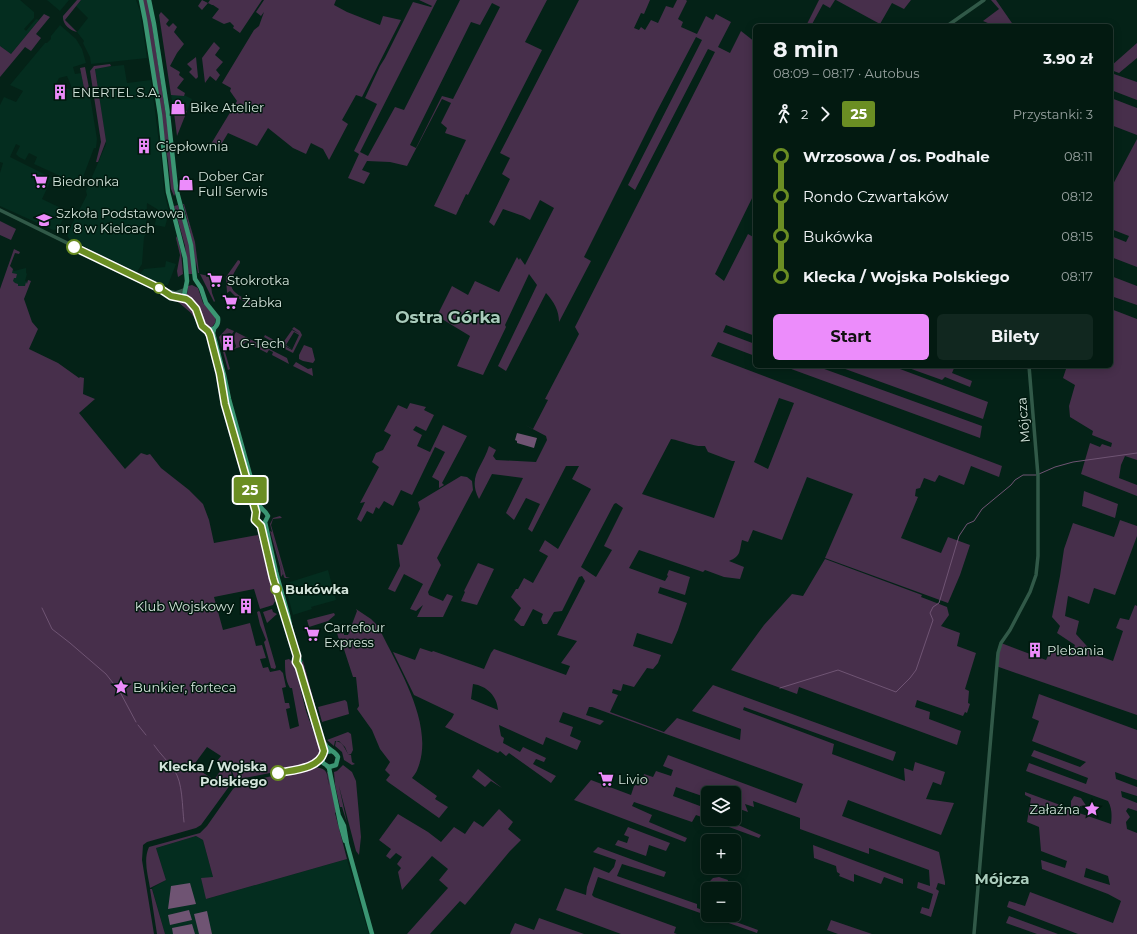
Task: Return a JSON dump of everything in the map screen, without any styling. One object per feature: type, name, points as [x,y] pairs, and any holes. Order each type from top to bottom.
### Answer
[{"type":"main road","points":[[141,0],[146,20],[160,115],[170,200],[184,250],[184,294],[186,299],[196,309],[202,326],[210,335],[225,404],[256,514],[255,518],[257,523],[262,527],[273,578],[288,630],[292,637]]},
{"type":"main road","points":[[150,0],[168,114],[178,198],[191,245],[196,283],[200,286],[206,303],[218,317],[218,322],[213,333],[223,367],[229,399],[259,506],[268,516],[266,522],[276,572],[300,663],[299,667],[324,750],[323,761],[329,768],[340,816],[344,826],[347,844],[372,934]]},
{"type":"main road","points":[[185,287],[190,283],[196,283]]},
{"type":"main road","points":[[205,329],[214,329]]},
{"type":"main road","points":[[256,514],[259,511],[265,512]]},
{"type":"main road","points":[[257,523],[262,524],[266,522]]},
{"type":"main road","points":[[321,739],[327,749],[336,753],[338,758],[338,762],[333,768],[332,783]]},
{"type":"main road","points":[[324,754],[332,751]]},
{"type":"main road","points":[[328,766],[334,766]]},
{"type":"street","points":[[950,24],[984,0]]},
{"type":"street","points":[[170,200],[178,198]]},
{"type":"street","points":[[0,210],[163,290],[171,296],[186,299]]},
{"type":"street","points":[[163,290],[176,293],[185,287]]},
{"type":"street","name":"Mójcza","points":[[974,934],[997,660],[1001,643],[1009,633],[1025,602],[1036,575],[1039,543],[1038,474],[1029,368]]},
{"type":"shaded area","points":[[0,0],[20,0],[34,12],[34,18],[24,29],[26,31],[36,19],[39,20],[11,54],[0,46]]},
{"type":"shaded area","points":[[47,0],[69,0],[60,11]]},
{"type":"shaded area","points":[[77,0],[81,0],[65,20],[77,32],[67,27],[63,16]]},
{"type":"shaded area","points":[[81,0],[136,0],[140,11],[147,58],[91,64],[90,57],[83,43],[84,41],[77,32],[88,18],[76,6]]},
{"type":"shaded area","points":[[142,0],[148,0],[150,11],[169,135],[174,196],[171,189],[168,161]]},
{"type":"shaded area","points":[[202,0],[208,3],[202,10],[198,6]]},
{"type":"shaded area","points":[[210,0],[262,0],[240,33],[233,28],[234,26],[230,22],[224,24],[212,18],[219,9],[208,3]]},
{"type":"shaded area","points":[[264,0],[336,0],[334,5],[347,12],[380,25],[383,16],[401,20],[362,97],[356,95],[342,120],[348,124],[329,160],[323,149],[311,143],[306,154],[293,148],[268,128],[257,146],[228,133],[219,148],[211,144],[237,101],[230,91],[231,88],[222,83],[254,30],[259,26],[264,12],[261,16],[256,12]]},
{"type":"shaded area","points":[[419,0],[437,0],[360,152],[368,156],[395,107],[404,110],[460,0],[547,0],[525,42],[542,50],[468,195],[466,194],[456,215],[434,206],[466,140],[445,133],[447,128],[441,123],[451,103],[442,99],[407,166],[390,162],[367,161],[362,170],[370,173],[364,184],[348,178],[359,154],[354,151],[377,104],[365,98],[380,66],[413,2],[432,6]],"holes":[[[492,3],[500,7],[453,99],[442,96],[416,148],[410,145],[471,22],[480,25]]]},
{"type":"shaded area","points":[[579,0],[650,0],[644,14],[641,13],[634,28],[639,30],[641,27],[645,30],[651,20],[658,23],[666,6],[673,8],[677,0],[686,0],[687,1],[678,19],[683,22],[681,27],[697,34],[706,16],[713,20],[716,14],[731,22],[718,47],[730,53],[741,31],[753,40],[753,196],[715,274],[724,281],[748,234],[753,237],[753,335],[726,325],[723,332],[753,343],[753,355],[718,342],[711,356],[1002,466],[999,477],[971,466],[964,485],[939,475],[935,482],[924,478],[920,488],[916,489],[915,496],[918,497],[901,538],[941,553],[948,537],[970,545],[960,575],[948,603],[825,558],[853,494],[807,477],[782,540],[753,530],[748,542],[742,540],[738,555],[729,561],[744,567],[740,579],[724,577],[705,570],[703,572],[639,550],[629,568],[665,581],[669,570],[690,577],[685,595],[660,587],[658,593],[687,603],[672,644],[637,633],[633,646],[661,655],[658,663],[653,669],[647,668],[634,687],[623,684],[621,691],[613,689],[612,693],[618,695],[610,712],[664,732],[677,718],[740,740],[741,729],[692,711],[713,685],[896,752],[893,761],[744,707],[743,710],[834,744],[832,754],[905,781],[904,768],[913,771],[915,762],[945,772],[941,785],[933,782],[926,799],[954,803],[941,835],[848,800],[842,816],[939,852],[945,885],[938,883],[936,889],[939,891],[931,917],[920,913],[922,907],[929,909],[933,894],[917,888],[918,882],[930,886],[929,870],[869,848],[869,854],[800,829],[800,818],[753,801],[754,807],[745,804],[748,812],[741,810],[741,786],[701,786],[701,796],[676,787],[673,796],[701,806],[701,817],[696,815],[692,822],[634,802],[632,806],[652,815],[649,822],[687,838],[685,842],[574,800],[591,780],[631,795],[634,786],[642,781],[644,774],[653,777],[656,771],[671,776],[673,770],[663,766],[668,755],[796,803],[803,784],[592,707],[589,707],[586,715],[604,721],[600,725],[563,712],[559,722],[573,727],[570,736],[581,741],[577,750],[546,737],[543,745],[499,725],[501,736],[504,738],[503,743],[520,752],[523,747],[546,758],[544,762],[536,759],[533,764],[556,776],[551,783],[509,753],[506,756],[500,751],[498,753],[445,727],[454,714],[414,695],[393,652],[415,660],[420,648],[433,651],[484,669],[494,649],[566,675],[570,666],[561,663],[577,641],[557,635],[585,581],[582,576],[579,577],[562,611],[554,612],[547,624],[543,624],[541,619],[543,614],[533,609],[524,626],[521,626],[514,620],[521,608],[511,597],[516,589],[518,589],[524,578],[533,583],[548,556],[539,551],[545,540],[558,549],[591,489],[572,479],[579,466],[566,466],[532,532],[528,529],[540,504],[526,498],[514,520],[506,513],[523,478],[492,474],[479,499],[475,484],[477,472],[489,446],[496,450],[493,456],[496,460],[536,462],[547,440],[546,436],[525,425],[533,429],[548,400],[545,399],[579,334],[575,327],[715,52],[708,49],[635,190],[628,185],[702,40],[696,37],[584,257],[591,261],[559,322],[556,306],[546,293],[506,371],[498,366],[537,285],[529,274],[483,375],[457,366],[470,336],[437,316],[452,286],[468,295],[475,281],[499,292],[517,257],[519,260],[520,258],[525,265],[554,208],[540,200],[530,220],[503,209],[494,226],[489,222],[510,179],[502,174],[510,158],[500,153]],"holes":[[[779,398],[794,403],[768,469],[754,462]],[[671,439],[692,445],[705,446],[708,452],[735,461],[714,518],[642,494]],[[616,503],[623,508],[604,546],[612,550],[596,577],[581,567],[614,504]],[[473,684],[478,685],[490,692],[496,700],[498,710],[471,699]]]},
{"type":"shaded area","points":[[819,0],[835,0],[830,8],[823,4],[812,24],[807,24]]},
{"type":"shaded area","points":[[836,0],[911,0],[904,9],[892,3],[880,24]]},
{"type":"shaded area","points":[[991,0],[996,0],[1013,24],[990,24],[983,21],[999,9]]},
{"type":"shaded area","points":[[161,12],[169,20],[166,24],[169,27],[173,23],[177,27],[174,32],[184,44],[170,66],[180,72],[179,75],[184,79],[177,88],[185,93],[184,96],[171,95],[159,15]]},
{"type":"shaded area","points":[[44,14],[50,17],[36,34],[41,38],[31,51],[25,47],[0,77],[0,46],[11,54]]},
{"type":"shaded area","points":[[60,25],[76,39],[82,49],[86,63],[73,67],[75,74],[81,73],[85,93],[72,88],[67,76],[59,78],[56,84],[85,96],[90,96],[97,139],[96,148],[94,148],[80,185],[34,164],[37,157],[29,153],[25,160],[19,157],[16,154],[20,146],[16,144],[10,157],[52,178],[42,199],[67,211],[58,229],[53,230],[0,206],[0,173],[3,163],[0,162],[0,105],[4,97],[16,102],[23,91],[10,85],[45,43],[51,39],[51,36]]},
{"type":"shaded area","points":[[214,42],[220,48],[215,55],[223,62],[216,70],[220,75],[216,81],[210,76],[205,83],[202,58]]},
{"type":"shaded area","points":[[1137,43],[1137,58],[1119,73],[1113,71],[1113,64]]},
{"type":"shaded area","points":[[196,57],[198,77],[196,79],[189,72],[192,69],[187,64]]},
{"type":"shaded area","points":[[110,64],[111,66],[95,69],[106,141],[98,162],[96,162],[101,142],[90,71],[94,66]]},
{"type":"shaded area","points":[[124,65],[127,83],[151,80],[164,191],[169,212],[165,227],[155,225],[157,209],[147,203],[146,234],[144,237],[142,264],[137,272],[69,239],[67,234],[87,195],[86,191],[106,144],[95,68]]},
{"type":"shaded area","points":[[85,67],[90,93],[85,93],[80,68]]},
{"type":"shaded area","points":[[1113,74],[1137,82],[1137,100],[1113,91]]},
{"type":"shaded area","points":[[171,95],[184,95],[192,99],[187,111],[174,113]]},
{"type":"shaded area","points":[[1113,99],[1137,108],[1137,135],[1113,126]]},
{"type":"shaded area","points":[[187,111],[177,136],[174,113]]},
{"type":"shaded area","points":[[1137,139],[1137,267],[1113,258],[1113,237],[1126,242],[1129,236],[1113,230],[1113,184]]},
{"type":"shaded area","points":[[182,204],[191,234],[184,204],[195,242],[199,273],[196,261],[196,273],[193,246]]},
{"type":"shaded area","points":[[178,205],[190,246],[193,274],[188,274],[185,246],[174,206]]},
{"type":"shaded area","points":[[0,221],[16,229],[11,240],[0,235]]},
{"type":"shaded area","points":[[177,236],[181,252],[183,274],[178,277],[177,271],[180,255],[176,238]]},
{"type":"shaded area","points":[[14,249],[20,252],[19,254],[15,253],[10,266],[13,269],[12,273],[17,274],[13,281],[18,284],[18,286],[25,286],[28,280],[31,281],[24,299],[32,322],[38,329],[29,349],[58,363],[79,378],[84,378],[83,394],[95,399],[79,413],[125,469],[141,453],[147,455],[150,454],[161,468],[189,490],[203,504],[209,520],[214,543],[258,535],[275,601],[273,605],[260,609],[254,589],[214,597],[223,630],[250,623],[256,646],[262,645],[266,658],[260,659],[263,668],[268,667],[270,672],[280,670],[283,673],[286,687],[282,688],[285,703],[289,703],[290,708],[286,709],[290,729],[299,726],[292,688],[288,685],[286,678],[285,660],[289,659],[294,663],[306,711],[319,747],[306,707],[296,663],[322,748],[321,750],[320,749],[317,761],[313,761],[309,765],[235,780],[232,771],[217,761],[221,756],[207,747],[193,766],[214,780],[223,767],[231,772],[233,781],[201,825],[196,828],[147,842],[143,845],[142,860],[154,934],[0,934],[0,289]]},
{"type":"shaded area","points":[[238,260],[240,263],[232,276],[231,286],[237,294],[251,302],[251,305],[249,306],[249,304],[236,297],[230,291],[227,293],[226,277]]},
{"type":"shaded area","points":[[166,261],[176,264],[168,285],[162,285],[140,274],[144,269],[165,267]]},
{"type":"shaded area","points":[[7,267],[13,269],[14,271],[26,268],[27,274],[25,281],[30,282],[25,291],[10,281]]},
{"type":"shaded area","points":[[200,274],[210,278],[214,302]]},
{"type":"shaded area","points":[[1113,277],[1137,286],[1137,305],[1113,297]]},
{"type":"shaded area","points":[[192,285],[198,288],[203,303],[216,318],[215,323],[211,328],[205,325],[199,308],[187,295],[188,286]]},
{"type":"shaded area","points":[[177,299],[189,304],[197,314],[208,339],[191,313],[177,301]]},
{"type":"shaded area","points":[[1113,310],[1137,319],[1137,460],[1125,456],[1121,465],[1119,478],[1137,485],[1137,496],[1081,474],[1090,443],[1100,447],[1102,444],[1111,447],[1112,443],[1092,435],[1093,431],[1070,417],[1069,406],[1075,385],[1063,378],[1066,368],[1113,368]]},
{"type":"shaded area","points":[[294,327],[300,331],[302,335],[293,353],[281,347],[281,345],[280,346],[264,337],[265,335],[292,350],[299,335],[294,332],[286,345],[292,349],[282,344],[292,330],[300,334],[292,329]]},
{"type":"shaded area","points":[[227,328],[234,331],[232,334],[225,334],[225,351],[235,348],[236,346],[233,337],[236,332],[287,358],[289,364],[272,355],[273,352],[269,350],[267,353],[246,342],[240,347],[225,352],[230,369],[228,370],[219,337]]},
{"type":"shaded area","points":[[304,345],[312,348],[315,360],[313,363],[299,359],[299,355]]},
{"type":"shaded area","points":[[296,362],[308,369],[312,368],[313,376],[293,366]]},
{"type":"shaded area","points":[[788,368],[822,368],[982,426],[980,438]]},
{"type":"shaded area","points":[[843,368],[897,368],[988,402],[983,419]]},
{"type":"shaded area","points":[[909,368],[954,368],[952,373],[972,381],[970,387],[945,377],[942,380]]},
{"type":"shaded area","points":[[410,403],[426,407],[424,410],[434,415],[426,431],[416,426],[413,430],[422,435],[417,446],[430,452],[443,425],[467,436],[442,483],[444,485],[439,488],[439,481],[432,477],[445,452],[435,447],[412,495],[401,490],[393,506],[384,501],[379,509],[376,507],[373,514],[367,511],[361,522],[357,519],[365,502],[360,503],[379,467],[372,462],[376,453],[383,450],[391,435],[384,431],[398,405],[407,409]]},
{"type":"shaded area","points":[[517,433],[537,438],[534,448],[517,443],[515,440]]},
{"type":"shaded area","points":[[461,476],[467,477],[472,481],[473,490],[437,558],[441,565],[428,592],[429,595],[443,601],[447,594],[453,596],[443,617],[417,617],[423,605],[416,611],[410,609],[423,584],[404,574],[395,592],[388,589],[400,566],[397,544],[402,545],[420,509],[418,502]]},
{"type":"shaded area","points":[[1084,491],[1118,504],[1115,518],[1082,506]]},
{"type":"shaded area","points":[[280,516],[282,518],[273,519],[271,525],[286,577],[290,578],[284,577],[273,536],[283,574],[281,577],[280,567],[270,531],[272,532],[270,524],[273,518]]},
{"type":"shaded area","points":[[1120,520],[1137,526],[1137,536],[1115,595],[1094,588],[1089,604],[1068,596],[1065,616],[1079,621],[1076,634],[1094,654],[1113,661],[1123,631],[1116,628],[1120,618],[1129,620],[1135,605],[1137,606],[1137,715],[996,666],[1001,643],[1046,660],[1053,645],[1073,650],[1075,645],[1057,633],[1060,626],[1052,617],[1064,549],[1073,523],[1114,537]]},
{"type":"shaded area","points":[[825,559],[922,595],[921,597],[947,607],[949,615],[941,626],[960,633],[957,646],[976,653],[965,689],[969,691],[968,703],[970,704],[967,713],[965,712],[963,716],[917,700],[915,707],[930,712],[929,719],[961,731],[957,745],[799,687],[797,694],[731,670],[764,625],[792,594],[803,596]]},
{"type":"shaded area","points":[[478,563],[494,569],[477,605],[461,601],[465,592],[464,591]]},
{"type":"shaded area","points":[[328,570],[336,600],[311,607],[312,609],[293,615],[285,585],[287,583]]},
{"type":"shaded area","points":[[272,609],[273,612],[277,614],[267,623],[263,612]]},
{"type":"shaded area","points":[[356,609],[371,619],[381,629],[381,632],[405,679],[418,714],[422,732],[422,749],[418,767],[412,778],[437,796],[435,799],[448,807],[439,818],[386,780],[390,775],[385,770],[390,762],[380,749],[372,730],[357,709],[359,706],[356,677],[353,677],[336,629],[336,627],[344,628],[344,635],[348,635],[357,611]]},
{"type":"shaded area","points":[[259,611],[276,667],[275,669],[271,668],[264,642],[266,640],[257,612]]},
{"type":"shaded area","points":[[334,613],[335,615],[328,621],[309,627],[307,620]]},
{"type":"shaded area","points":[[303,661],[324,738],[328,744],[327,746],[314,716],[301,662]]},
{"type":"shaded area","points":[[1039,694],[1137,730],[1137,780],[1115,772],[1116,779],[1137,787],[1137,796],[1121,791],[1122,797],[1137,803],[1137,811],[1128,808],[1126,811],[1130,817],[1126,822],[1127,829],[1137,833],[1137,934],[1078,934],[1007,907],[1009,901],[1025,906],[1030,892],[1113,923],[1121,901],[1108,894],[1042,869],[1041,860],[1065,868],[1067,861],[1041,851],[1039,827],[1027,822],[1031,798],[1025,795],[1025,792],[1071,809],[1071,801],[1074,796],[1081,798],[1087,807],[1080,806],[1079,813],[1111,824],[1112,818],[1108,801],[1026,771],[1029,763],[1086,784],[1088,778],[1031,756],[1034,750],[1080,767],[1086,762],[1032,741],[1039,721],[1032,718]],"holes":[[[1086,868],[1108,876],[1110,885],[1084,877]]]},
{"type":"shaded area","points":[[345,700],[347,702],[349,714],[322,722],[318,707]]},
{"type":"shaded area","points":[[348,732],[351,734],[353,750],[351,754],[348,754],[345,747],[339,741],[335,741],[334,746],[327,740]]},
{"type":"shaded area","points":[[336,741],[342,744],[348,754],[351,755],[352,762],[355,764],[352,765],[344,760],[342,752],[335,746]]},
{"type":"shaded area","points":[[343,765],[352,772],[356,781],[361,837],[359,855],[356,851],[339,786],[347,823],[342,807],[340,807],[335,785],[334,772]]},
{"type":"shaded area","points":[[314,767],[325,770],[329,785],[327,772],[329,772],[335,813],[347,859],[206,899],[201,878],[213,877],[203,840],[196,836],[156,848],[166,880],[150,888],[146,862],[149,847],[200,833],[207,826],[233,789],[240,783]]},
{"type":"shaded area","points":[[478,769],[502,788],[491,781],[485,787],[472,777]]},
{"type":"shaded area","points":[[499,809],[513,822],[508,829],[521,840],[465,905],[460,901],[430,934],[407,934],[448,888],[439,880],[448,869],[432,856],[402,890],[398,872],[401,868],[397,864],[402,857],[396,853],[390,859],[386,856],[391,849],[379,840],[398,814],[428,832],[441,842],[454,827],[465,834],[474,821],[483,827]]},
{"type":"shaded area","points":[[726,826],[740,826],[761,835],[759,838]]},
{"type":"shaded area","points":[[628,827],[670,843],[666,851],[649,845],[646,856],[615,845],[618,840],[627,843],[629,837],[624,835]]},
{"type":"shaded area","points":[[196,836],[203,840],[213,877],[206,899],[347,859],[369,934],[165,934],[152,888],[166,880],[156,848]]},
{"type":"shaded area","points":[[813,845],[903,879],[903,884],[884,877],[881,884],[854,874],[854,882],[839,876],[840,874],[837,872],[836,866],[814,858]]},
{"type":"shaded area","points":[[598,847],[666,872],[664,877],[622,864],[617,876],[697,904],[697,908],[701,909],[701,913],[598,877],[592,895],[594,897],[676,927],[674,933],[677,934],[621,934],[556,910],[565,888],[586,895],[587,887],[594,867],[609,873],[614,867],[616,860],[593,852]]},
{"type":"shaded area","points":[[719,877],[728,880],[728,882],[711,882],[713,878]]},
{"type":"shaded area","points":[[190,883],[196,904],[168,909],[171,886]]},
{"type":"shaded area","points":[[150,889],[152,889],[165,934],[157,934]]},
{"type":"shaded area","points":[[189,910],[192,920],[170,925],[168,915]]},
{"type":"shaded area","points":[[207,911],[212,934],[199,934],[194,914]]},
{"type":"shaded area","points":[[1009,916],[1058,934],[1037,934],[1006,923]]},
{"type":"shaded area","points":[[539,918],[584,934],[510,934],[515,923],[534,930]]},
{"type":"shaded area","points":[[831,920],[872,934],[838,934],[827,930]]},
{"type":"shaded area","points":[[726,922],[736,922],[758,930],[757,933]]},
{"type":"shaded area","points":[[192,924],[195,934],[173,934],[172,928]]},
{"type":"waterway","points":[[1039,474],[1055,467],[1073,462],[1137,453]]},
{"type":"waterway","points":[[780,688],[838,670],[896,692],[916,670],[933,620],[930,613],[933,607],[939,603],[959,536],[967,524],[974,521],[982,509],[1015,480],[1023,475],[1036,475]]},
{"type":"waterway","points":[[42,608],[52,629],[106,674],[120,692],[136,722]]},
{"type":"waterway","points":[[138,725],[146,735]]},
{"type":"waterway","points":[[154,745],[177,775],[181,788],[184,822]]},
{"type":"bus line","name":"25","points":[[74,247],[163,290],[166,294],[186,299],[196,309],[202,326],[210,335],[220,374],[225,404],[256,512],[255,520],[262,527],[273,578],[297,656],[296,662],[306,688],[324,751],[321,759],[310,766],[278,773]]},
{"type":"place","name":"ENERTEL S.A.","points":[[60,92]]},
{"type":"place","name":"Bike Atelier","points":[[178,107]]},
{"type":"place","name":"Ciepłownia","points":[[144,146]]},
{"type":"place","name":"Biedronka","points":[[40,181]]},
{"type":"place","name":"Dober Car Full Serwis","points":[[186,183]]},
{"type":"place","name":"Szkoła Podstawowa nr 8 w Kielcach","points":[[44,220]]},
{"type":"place","name":"Stokrotka","points":[[215,280]]},
{"type":"place","name":"Żabka","points":[[230,302]]},
{"type":"place","name":"G-Tech","points":[[228,343]]},
{"type":"place","name":"Bukówka","points":[[276,589]]},
{"type":"place","name":"Klub Wojskowy","points":[[246,606]]},
{"type":"place","name":"Carrefour Express","points":[[312,634]]},
{"type":"place","name":"Plebania","points":[[1035,650]]},
{"type":"place","name":"Bunkier, forteca","points":[[121,687]]},
{"type":"place","name":"Klecka / Wojska Polskiego","points":[[278,773]]},
{"type":"place","name":"Livio","points":[[606,779]]},
{"type":"place","name":"Załaźna","points":[[1092,809]]},
{"type":"district","name":"Ostra Górka","points":[[448,317]]},
{"type":"district","name":"Mójcza","points":[[1002,879]]}]
